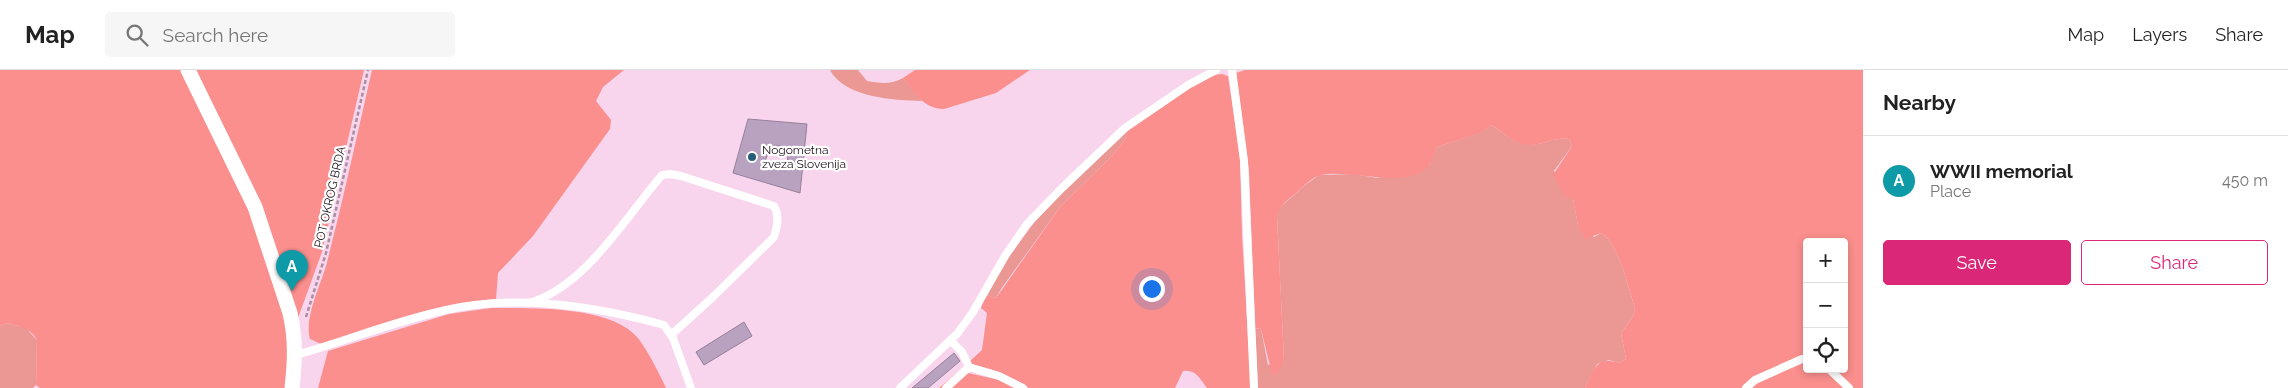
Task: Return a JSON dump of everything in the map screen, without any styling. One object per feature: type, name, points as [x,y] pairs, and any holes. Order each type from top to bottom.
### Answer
[{"type":"street","points":[[188,70],[255,207],[290,312],[296,355],[292,388]]},
{"type":"lane","points":[[900,388],[951,341],[973,312],[1005,256],[1027,224],[1062,188],[1124,128],[1188,85],[1216,70]]},
{"type":"lane","points":[[1232,70],[1244,161],[1254,388]]},
{"type":"lane","points":[[529,303],[545,299],[582,269],[599,252],[662,175],[681,176],[774,206],[777,211],[778,224],[774,238],[671,335]]},
{"type":"lane","points":[[296,355],[446,310],[482,304],[529,303],[607,311],[664,325],[671,335],[683,361],[691,388]]},
{"type":"lane","points":[[951,341],[962,352],[969,366],[999,376],[1023,388]]},
{"type":"lane","points":[[1746,388],[1755,380],[1803,359]]},
{"type":"lane","points":[[946,388],[969,366]]},
{"type":"lane","points":[[1833,373],[1848,388]]},
{"type":"path","name":"POT OKROG BRDA","points":[[306,318],[326,252],[368,70]]},
{"type":"shaded area","points":[[0,70],[183,70],[249,208],[290,337],[285,388],[40,388],[36,385],[37,340],[24,328],[6,323],[0,326]]},
{"type":"shaded area","points":[[194,70],[364,70],[322,252],[298,318]]},
{"type":"shaded area","points":[[372,70],[624,70],[603,87],[596,101],[611,120],[610,129],[533,236],[498,273],[496,299],[452,305],[323,345],[310,339],[309,322],[332,242]]},
{"type":"shaded area","points":[[830,70],[858,70],[867,81],[885,83],[903,78],[922,101],[898,100],[858,92],[847,87]]},
{"type":"shaded area","points":[[915,70],[1030,70],[996,93],[944,109],[925,103],[903,78]]},
{"type":"shaded area","points":[[1245,70],[1863,70],[1863,388],[1585,388],[1594,370],[1600,363],[1611,361],[1619,363],[1626,359],[1621,333],[1633,317],[1635,308],[1622,267],[1613,246],[1601,233],[1585,239],[1578,225],[1573,199],[1565,197],[1553,175],[1572,146],[1569,139],[1556,139],[1525,145],[1508,137],[1492,125],[1480,133],[1437,147],[1429,165],[1414,175],[1402,178],[1389,178],[1346,174],[1321,175],[1308,182],[1287,200],[1277,216],[1284,360],[1277,375],[1272,374],[1261,329],[1255,328],[1249,171],[1236,73]]},
{"type":"shaded area","points":[[1222,74],[1228,76],[1240,157],[1242,235],[1251,388],[1207,388],[1197,375],[1183,371],[1175,388],[1029,388],[993,370],[971,365],[969,362],[982,350],[987,313],[981,308],[986,295],[996,298],[1060,207],[1111,157],[1127,137],[1127,130],[1186,88],[1211,76]]},
{"type":"shaded area","points":[[1492,125],[1502,133],[1525,144],[1569,139],[1572,146],[1554,171],[1573,198],[1578,225],[1594,237],[1601,233],[1613,246],[1618,256],[1635,308],[1633,317],[1621,333],[1626,359],[1619,363],[1609,360],[1597,364],[1585,388],[1258,388],[1255,328],[1261,329],[1268,365],[1284,360],[1278,209],[1319,175],[1354,174],[1377,178],[1429,165],[1437,147],[1479,133]]},
{"type":"shaded area","points":[[1127,130],[1127,137],[1111,157],[1060,207],[996,298],[986,295],[1007,259],[1042,212]]},
{"type":"shaded area","points":[[491,308],[569,311],[609,319],[625,327],[638,338],[666,388],[318,388],[328,351],[449,314]]},
{"type":"shaded area","points":[[6,323],[26,328],[37,340],[36,385],[33,388],[0,388],[0,326]]},
{"type":"shaded area","points":[[959,371],[1004,381],[1017,388],[939,388]]},
{"type":"building","name":"Nogometna zveza Slovenija","points":[[748,119],[807,124],[800,193],[733,173]],"holes":[[[781,146],[786,150],[788,156],[786,171],[772,168],[765,162],[769,149]]]},
{"type":"building","points":[[744,322],[752,336],[704,365],[696,352]]},
{"type":"building","points":[[954,353],[960,361],[928,388],[912,388]]},
{"type":"place","name":"Nogometna zveza Slovenija","points":[[752,157]]},
{"type":"place","name":"WWII memorial","points":[[292,291]]}]
